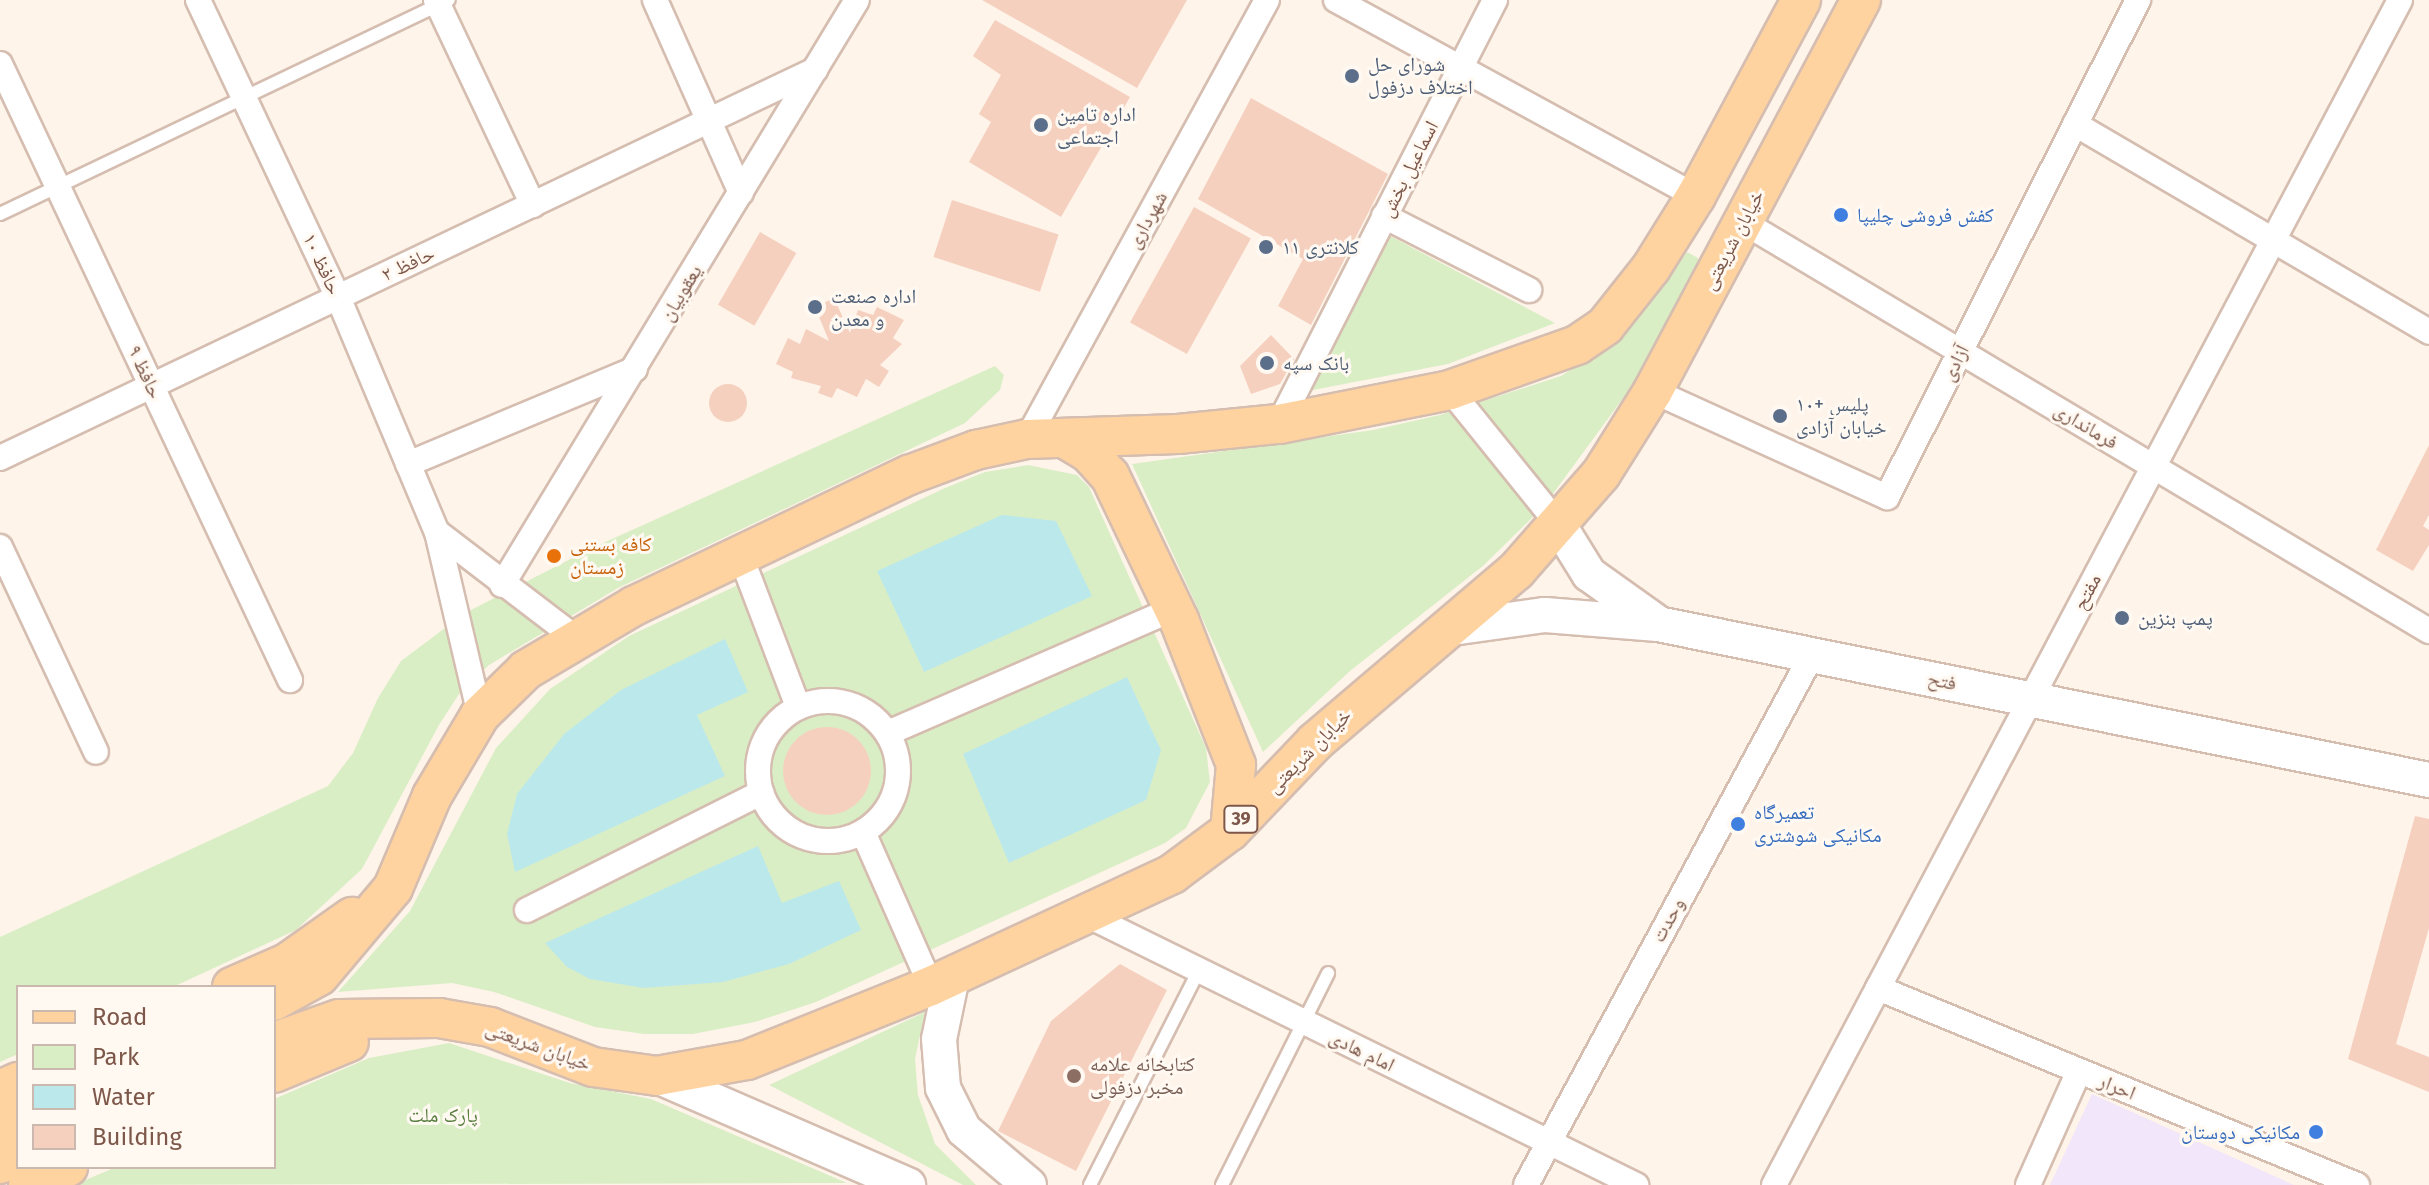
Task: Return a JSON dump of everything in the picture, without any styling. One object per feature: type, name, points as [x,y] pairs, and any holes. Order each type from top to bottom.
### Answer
[{"type":"main road","points":[[276,1000],[319,976],[393,888],[439,782],[480,715],[526,670],[577,639],[740,554],[909,475],[976,450],[1045,439],[1279,424],[1450,390],[1577,345],[1605,326],[1651,268],[1696,196],[1801,0]]},
{"type":"main road","name":"خیابان شریعتی","points":[[276,1041],[339,1019],[439,1018],[490,1027],[593,1067],[657,1076],[747,1060],[942,982],[1089,916],[1172,874],[1230,831],[1315,742],[1516,571],[1601,474],[1653,391],[1861,0]]},
{"type":"main road","points":[[1696,196],[1743,222]]},
{"type":"main road","points":[[1045,439],[1089,453],[1110,476],[1173,609],[1229,740],[1236,765],[1230,831]]},
{"type":"main road","points":[[1558,524],[1589,574],[1658,624]]},
{"type":"main road","name":"فتح","points":[[1452,628],[1545,615],[1658,624],[2429,780]]},
{"type":"main road","points":[[237,985],[287,963],[393,888]]},
{"type":"main road","points":[[942,982],[939,1039],[943,1088],[964,1130],[1029,1185]]},
{"type":"main road","points":[[276,1072],[332,1047],[439,1018]]},
{"type":"main road","points":[[657,1076],[894,1183]]},
{"type":"main road","points":[[28,1185],[64,1169]]},
{"type":"street","name":"حافظ ۱۰","points":[[198,0],[338,297],[437,532],[480,715]]},
{"type":"street","points":[[655,0],[741,193]]},
{"type":"street","name":"یعقوبیان","points":[[502,585],[857,0]]},
{"type":"street","name":"شهرداری","points":[[1045,439],[1267,0]]},
{"type":"street","points":[[1336,0],[1696,196]]},
{"type":"street","name":"اسماعیل بخش","points":[[1279,424],[1495,0]]},
{"type":"street","name":"آزادی","points":[[1653,391],[1887,497],[2138,0]]},
{"type":"street","name":"مفتح","points":[[1774,1185],[2400,0]]},
{"type":"street","points":[[442,2],[533,205]]},
{"type":"street","name":"حافظ ۹","points":[[0,64],[290,680]]},
{"type":"street","name":"حافظ ۲","points":[[0,458],[815,70]]},
{"type":"street","points":[[2075,124],[2429,332]]},
{"type":"street","points":[[1384,216],[1529,290]]},
{"type":"street","name":"فرمانداری","points":[[1743,222],[2429,631]]},
{"type":"street","points":[[408,464],[635,369]]},
{"type":"street","points":[[1450,390],[1558,524]]},
{"type":"street","points":[[437,532],[502,585],[577,639]]},
{"type":"street","points":[[0,547],[96,752]]},
{"type":"street","points":[[740,554],[798,707]]},
{"type":"street","points":[[888,733],[1173,609]]},
{"type":"street","name":"وحدت","points":[[1526,1185],[1812,655]]},
{"type":"street","points":[[823,700],[848,703],[864,709],[888,733],[898,780],[887,810],[863,832],[829,842],[811,840],[779,823],[761,793],[757,776],[763,742],[784,716],[798,707],[823,700]]},
{"type":"street","points":[[527,910],[761,793]]},
{"type":"street","points":[[863,832],[942,982]]},
{"type":"street","name":"امام هادی","points":[[1089,916],[1636,1185]]},
{"type":"street","name":"احرار","points":[[1878,988],[2357,1185]]},
{"type":"street","points":[[2028,1185],[2079,1071]]},
{"type":"lane","points":[[0,214],[442,2]]},
{"type":"lane","points":[[1090,1185],[1199,970]]},
{"type":"lane","points":[[1222,1185],[1328,973]]},
{"type":"shaded area","points":[[2092,1094],[2294,1185],[2050,1185]]},
{"type":"green space","points":[[1390,236],[1555,323],[1448,364],[1308,391]]},
{"type":"green space","points":[[1687,252],[1698,258],[1698,266],[1658,340],[1629,390],[1544,506],[1484,565],[1350,671],[1263,752],[1132,464],[1373,430],[1440,415],[1561,376],[1623,337]]},
{"type":"green space","points":[[995,366],[1004,375],[1000,390],[965,423],[618,588],[489,665],[459,694],[439,725],[362,869],[296,930],[177,985],[16,985],[16,1055],[0,1062],[0,937],[328,786],[353,753],[378,698],[401,661],[465,613],[590,549]]},
{"type":"green space","points":[[1028,465],[1077,475],[1089,487],[1206,748],[1210,782],[1186,828],[1165,843],[816,1002],[755,1022],[693,1034],[644,1034],[595,1027],[494,992],[452,983],[338,992],[410,911],[496,748],[550,689],[629,636],[945,488],[985,472]]},
{"type":"green space","points":[[925,1012],[915,1059],[918,1095],[935,1144],[976,1185],[963,1185],[769,1085]]},
{"type":"green space","name":"پارک ملت","points":[[449,1043],[570,1083],[651,1099],[847,1183],[74,1185],[111,1169],[276,1169],[276,1098],[369,1058]]},
{"type":"water","points":[[1002,515],[1056,521],[1092,596],[924,672],[877,571]]},
{"type":"water","points":[[725,639],[748,692],[697,715],[725,776],[515,872],[507,834],[517,794],[564,734],[621,690]]},
{"type":"water","points":[[1127,677],[1161,750],[1146,800],[1009,863],[963,754]]},
{"type":"water","points":[[758,846],[782,903],[839,881],[861,930],[789,964],[723,982],[644,988],[590,979],[567,967],[545,943]]},
{"type":"building","points":[[982,0],[1187,0],[1137,88]]},
{"type":"building","points":[[995,20],[1130,97],[1061,217],[969,162],[991,122],[979,114],[1001,75],[973,56]]},
{"type":"building","points":[[1251,98],[1388,174],[1311,325],[1278,306],[1303,259],[1198,199]]},
{"type":"building","points":[[952,200],[1059,235],[1040,292],[933,257]]},
{"type":"building","points":[[1194,207],[1251,239],[1187,354],[1130,322]]},
{"type":"building","points":[[760,232],[796,253],[754,326],[718,305]]},
{"type":"building","points":[[834,298],[850,333],[858,310],[873,315],[877,307],[904,320],[893,338],[902,344],[880,365],[889,371],[879,387],[866,379],[857,397],[837,388],[832,398],[818,393],[821,386],[791,378],[793,372],[776,364],[788,338],[800,344],[806,329],[829,341],[815,307]]},
{"type":"building","name":"بانک سپه","points":[[1271,335],[1294,359],[1280,384],[1251,394],[1240,366]]},
{"type":"building","points":[[728,384],[742,389],[747,403],[742,417],[728,422],[714,417],[709,403],[714,389]]},
{"type":"building","points":[[2429,445],[2429,515],[2423,526],[2429,530],[2429,545],[2413,571],[2376,550]]},
{"type":"building","points":[[827,727],[844,730],[858,740],[868,754],[871,771],[868,788],[858,802],[844,812],[827,815],[810,812],[796,802],[786,788],[783,771],[786,754],[796,740],[810,730]]},
{"type":"building","points":[[2415,816],[2429,819],[2429,928],[2396,1044],[2429,1057],[2429,1092],[2348,1059]]},
{"type":"building","name":"کتابخانه علامه مخبر دزفولی","points":[[1120,964],[1167,990],[1076,1171],[998,1131],[1051,1021]]},
{"type":"place","name":"شورای حل اختلاف دزفول","points":[[1352,76]]},
{"type":"place","name":"اداره تامین اجتماعی","points":[[1041,125]]},
{"type":"place","name":"کفش فروشی چلیپا","points":[[1841,215]]},
{"type":"place","name":"کلانتری ۱۱","points":[[1266,247]]},
{"type":"place","name":"اداره صنعت و معدن","points":[[815,307]]},
{"type":"place","name":"بانک سپه","points":[[1267,363]]},
{"type":"place","name":"پلیس +۱۰ خیابان آزادی","points":[[1780,416]]},
{"type":"place","name":"کافه بستنی زمستان","points":[[554,556]]},
{"type":"place","name":"پمپ بنزین","points":[[2122,618]]},
{"type":"place","name":"تعمیرگاه مکانیکی شوشتری","points":[[1738,824]]},
{"type":"place","name":"کتابخانه علامه مخبر دزفولی","points":[[1074,1076]]},
{"type":"place","name":"مکانیکی دوستان","points":[[2316,1132]]}]
